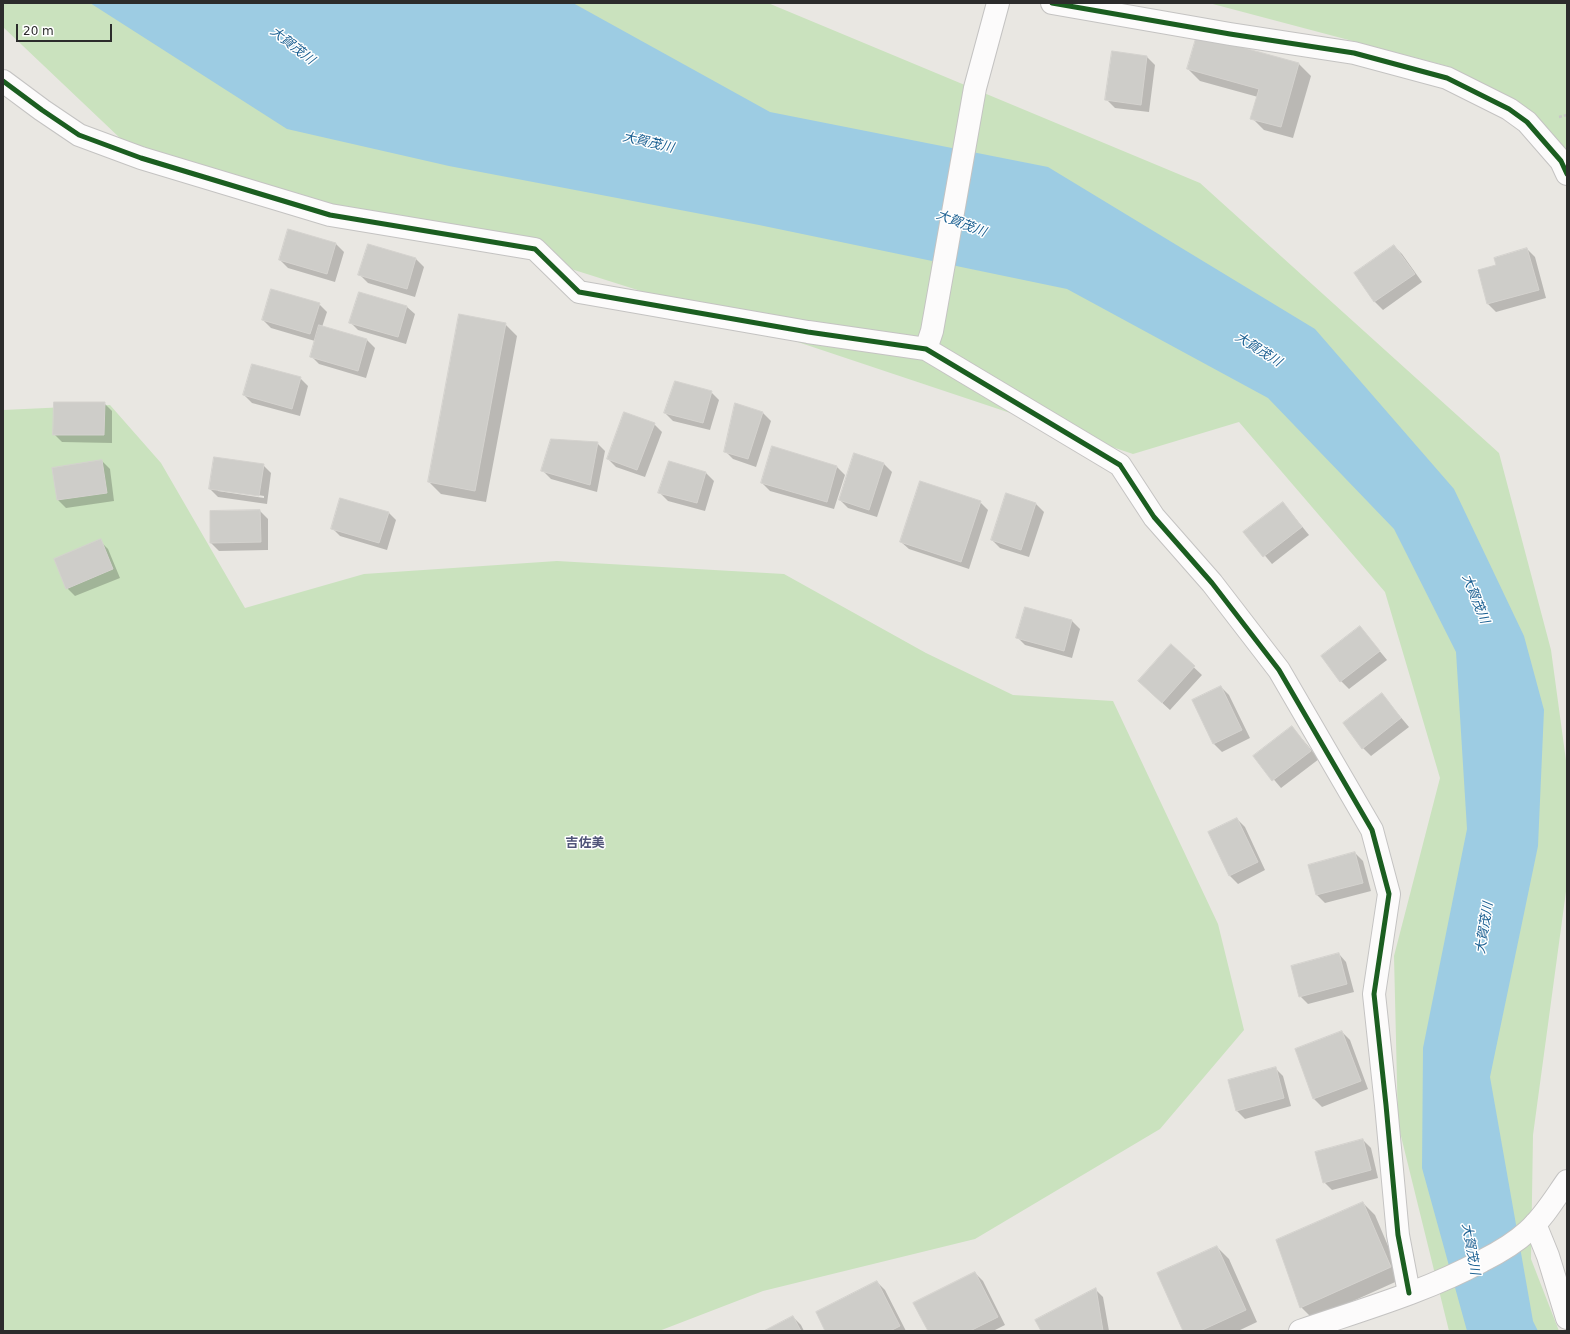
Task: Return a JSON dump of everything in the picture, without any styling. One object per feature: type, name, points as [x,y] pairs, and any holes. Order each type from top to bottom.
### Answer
[{"type":"street","points":[[929,340],[975,88],[998,3]]},
{"type":"street","points":[[1052,3],[1230,34],[1354,53],[1447,78],[1510,109],[1527,122],[1561,161],[1567,174]]},
{"type":"street","points":[[3,80],[42,110],[79,135],[141,158],[330,215],[535,248],[579,292],[808,332],[929,340],[1120,465],[1154,517],[1212,583],[1279,670],[1372,830],[1389,894],[1374,994],[1398,1235],[1417,1290]]},
{"type":"street","points":[[1300,1331],[1417,1290],[1459,1274],[1479,1263],[1505,1248],[1531,1228],[1554,1200],[1567,1181]]},
{"type":"street","points":[[1531,1228],[1548,1256],[1567,1318]]},
{"type":"green space","points":[[3,3],[768,3],[1200,183],[1499,453],[1551,650],[1567,768],[1567,884],[1533,1135],[1531,1259],[1559,1331],[1449,1331],[1398,1124],[1394,956],[1440,778],[1385,592],[1239,422],[1133,454],[726,318],[549,262],[141,158],[3,27]]},
{"type":"green space","points":[[1209,3],[1567,3],[1567,154],[1447,66]]},
{"type":"green space","points":[[110,405],[161,463],[245,608],[364,574],[557,561],[784,574],[926,653],[1013,695],[1113,701],[1218,924],[1244,1030],[1160,1129],[975,1239],[763,1291],[659,1331],[3,1331],[3,410]]},
{"type":"water","name":"大賀茂川","points":[[90,3],[573,3],[770,112],[1048,167],[1315,329],[1454,489],[1524,636],[1544,710],[1538,846],[1490,1077],[1533,1321],[1538,1331],[1467,1331],[1422,1168],[1423,1048],[1467,829],[1456,652],[1394,529],[1268,398],[1067,289],[759,225],[449,166],[287,129]]},
{"type":"building","points":[[1197,35],[1299,63],[1281,127],[1250,119],[1259,89],[1187,69]]},
{"type":"building","points":[[1112,51],[1147,56],[1141,105],[1105,100]]},
{"type":"building","points":[[288,229],[336,243],[327,274],[279,260]]},
{"type":"building","points":[[368,244],[416,258],[407,289],[358,275]]},
{"type":"building","points":[[1394,245],[1415,274],[1374,302],[1354,273]]},
{"type":"building","points":[[1527,248],[1539,290],[1487,304],[1478,270],[1496,265],[1494,258]]},
{"type":"building","points":[[271,289],[320,303],[310,334],[262,320]]},
{"type":"building","points":[[359,292],[407,306],[398,337],[349,323]]},
{"type":"building","points":[[459,314],[506,323],[475,491],[428,482]]},
{"type":"building","points":[[319,325],[367,339],[358,371],[310,357]]},
{"type":"building","points":[[252,364],[301,377],[292,409],[243,395]]},
{"type":"building","points":[[675,381],[712,391],[703,423],[664,413]]},
{"type":"building","points":[[54,402],[105,402],[104,435],[53,435]]},
{"type":"building","points":[[735,403],[763,412],[748,459],[724,452]]},
{"type":"building","points":[[624,412],[655,423],[637,470],[607,459]]},
{"type":"building","points":[[551,439],[598,442],[590,485],[541,471]]},
{"type":"building","points":[[772,446],[837,466],[827,502],[761,483]]},
{"type":"building","points":[[854,453],[884,463],[869,510],[839,500]]},
{"type":"building","points":[[214,457],[264,464],[259,496],[209,489]]},
{"type":"building","points":[[102,460],[107,493],[57,500],[52,468]]},
{"type":"building","points":[[669,461],[706,472],[697,503],[658,493]]},
{"type":"building","points":[[920,481],[981,501],[961,562],[900,542]]},
{"type":"building","points":[[1006,493],[1036,503],[1021,550],[991,540]]},
{"type":"building","points":[[340,498],[389,512],[379,543],[331,529]]},
{"type":"building","points":[[1283,502],[1302,527],[1263,557],[1243,532]]},
{"type":"building","points":[[260,510],[261,542],[210,543],[210,511]]},
{"type":"building","points":[[101,539],[113,569],[66,589],[54,559]]},
{"type":"building","points":[[1025,607],[1072,620],[1064,651],[1016,638]]},
{"type":"building","points":[[1360,626],[1380,651],[1340,682],[1321,656]]},
{"type":"building","points":[[1171,644],[1195,666],[1162,703],[1138,681]]},
{"type":"building","points":[[1221,686],[1242,730],[1213,744],[1192,700]]},
{"type":"building","points":[[1382,693],[1401,718],[1362,749],[1343,723]]},
{"type":"building","points":[[1292,726],[1311,751],[1272,781],[1253,756]]},
{"type":"building","points":[[1237,818],[1258,862],[1229,876],[1208,832]]},
{"type":"building","points":[[1355,852],[1363,883],[1316,895],[1308,865]]},
{"type":"building","points":[[1339,953],[1347,984],[1299,997],[1291,966]]},
{"type":"building","points":[[1342,1031],[1361,1081],[1313,1099],[1295,1049]]},
{"type":"building","points":[[1276,1067],[1284,1098],[1236,1111],[1228,1080]]},
{"type":"building","points":[[1363,1139],[1371,1170],[1323,1183],[1315,1152]]},
{"type":"building","points":[[1363,1202],[1391,1267],[1300,1308],[1276,1240]]},
{"type":"building","points":[[1217,1246],[1246,1310],[1200,1331],[1183,1331],[1157,1273]]},
{"type":"building","points":[[975,1272],[998,1317],[970,1331],[928,1331],[913,1303]]},
{"type":"building","points":[[877,1281],[900,1326],[890,1331],[825,1331],[816,1312]]},
{"type":"building","points":[[1096,1288],[1103,1331],[1041,1331],[1035,1320]]},
{"type":"building","points":[[793,1316],[801,1331],[764,1331]]},
{"type":"cycle path","points":[[1052,3],[1230,34],[1354,53],[1447,78],[1509,109],[1527,122],[1561,161],[1567,174]]},
{"type":"cycle path","points":[[3,81],[79,135],[141,158],[330,215],[535,249],[579,292],[808,332],[926,349],[1120,465],[1154,517],[1212,583],[1279,670],[1372,830],[1389,894],[1374,994],[1398,1235],[1409,1293]]},
{"type":"district","name":"吉佐美","points":[[585,844]]}]
